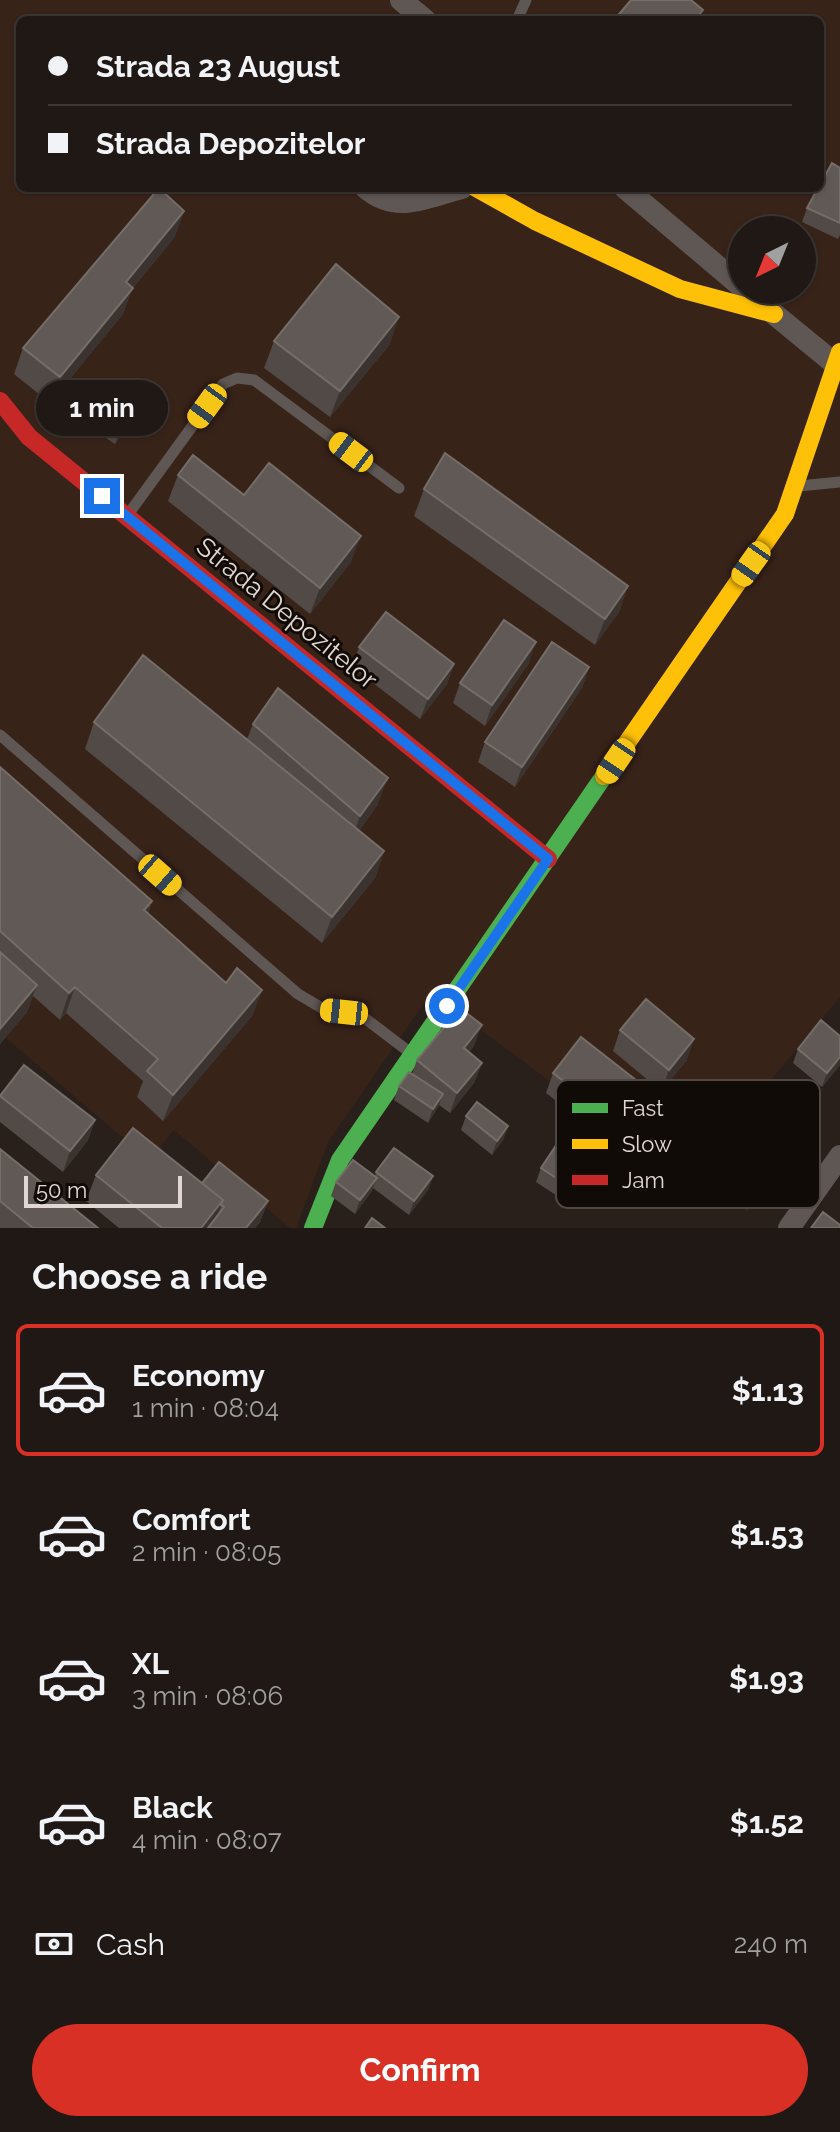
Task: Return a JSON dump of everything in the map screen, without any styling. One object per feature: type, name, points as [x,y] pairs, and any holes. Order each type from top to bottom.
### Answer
[{"type":"street","points":[[401,0],[420,16]]},
{"type":"street","points":[[373,192],[392,203],[428,199],[450,192]]},
{"type":"street","points":[[483,192],[548,227],[680,289],[774,314]]},
{"type":"street","points":[[630,192],[728,275]]},
{"type":"street","points":[[313,1228],[340,1160],[785,514],[838,358],[762,304]]},
{"type":"street","name":"Strada Depozitelor","points":[[0,401],[29,437],[548,859]]},
{"type":"street","points":[[820,1184],[840,1156]]},
{"type":"street","points":[[789,1228],[803,1208]]},
{"type":"lane","points":[[126,516],[223,384],[237,378],[254,380],[399,488]]},
{"type":"lane","points":[[794,487],[840,482]]},
{"type":"lane","points":[[0,735],[298,994],[327,1011],[366,1019],[413,1054]]},
{"type":"shaded area","points":[[0,0],[840,0],[840,997],[771,1080],[556,1080],[556,1086],[431,993],[328,1142],[296,1228],[290,1228],[174,1130],[149,1160],[0,1033]]},
{"type":"building","points":[[631,0],[691,0],[703,10],[698,16],[617,16]]},
{"type":"building","points":[[832,163],[840,168],[840,223],[807,208],[816,192],[824,192],[824,178]]},
{"type":"building","points":[[156,192],[163,192],[184,211],[126,282],[133,288],[60,377],[23,348]]},
{"type":"building","points":[[336,264],[399,317],[340,391],[274,341]]},
{"type":"building","points":[[92,381],[108,393],[86,422],[70,409]]},
{"type":"building","points":[[115,393],[136,408],[120,430],[99,416]]},
{"type":"building","points":[[445,453],[628,586],[605,619],[424,489]]},
{"type":"building","points":[[193,455],[244,495],[269,463],[361,536],[320,588],[178,475]]},
{"type":"building","points":[[386,612],[454,664],[428,699],[359,647]]},
{"type":"building","points":[[504,620],[536,642],[492,705],[460,683]]},
{"type":"building","points":[[552,642],[589,667],[522,767],[485,742]]},
{"type":"building","points":[[143,655],[384,851],[332,917],[94,722]]},
{"type":"building","points":[[278,688],[388,778],[360,816],[253,724]]},
{"type":"building","points":[[0,767],[152,901],[144,910],[226,983],[237,968],[262,990],[173,1095],[147,1071],[158,1059],[75,987],[69,993],[0,931]]},
{"type":"building","points":[[0,952],[37,985],[0,1029]]},
{"type":"building","points":[[646,999],[694,1039],[669,1070],[620,1030]]},
{"type":"building","points":[[460,1008],[482,1025],[464,1048],[482,1063],[457,1093],[417,1060]]},
{"type":"building","points":[[821,1020],[840,1036],[840,1057],[827,1073],[798,1049]]},
{"type":"building","points":[[581,1037],[636,1080],[562,1080],[553,1073]]},
{"type":"building","points":[[24,1065],[95,1120],[70,1151],[0,1096]]},
{"type":"building","points":[[409,1072],[443,1094],[433,1109],[399,1086]]},
{"type":"building","points":[[477,1102],[508,1126],[497,1141],[466,1116]]},
{"type":"building","points":[[133,1128],[223,1200],[201,1228],[162,1228],[96,1175]]},
{"type":"building","points":[[556,1146],[556,1178],[541,1168]]},
{"type":"building","points":[[394,1148],[433,1176],[414,1201],[376,1172]]},
{"type":"building","points":[[0,1149],[98,1228],[33,1228],[0,1201]]},
{"type":"building","points":[[353,1160],[377,1178],[360,1200],[336,1182]]},
{"type":"building","points":[[219,1162],[268,1201],[246,1228],[208,1228],[224,1207],[221,1205],[223,1200],[202,1183]]},
{"type":"building","points":[[823,1212],[840,1225],[840,1228],[811,1228]]},
{"type":"building","points":[[372,1218],[385,1228],[365,1228]]},
{"type":"traffic: fast","points":[[313,1228],[340,1160],[604,776]]},
{"type":"traffic: slow","points":[[483,192],[535,221],[680,289],[774,314]]},
{"type":"traffic: slow","points":[[604,776],[785,514],[840,352]]},
{"type":"traffic: jam","points":[[0,401],[29,437],[548,859]]},
{"type":"route","points":[[102,496],[548,859],[447,1006]]}]
